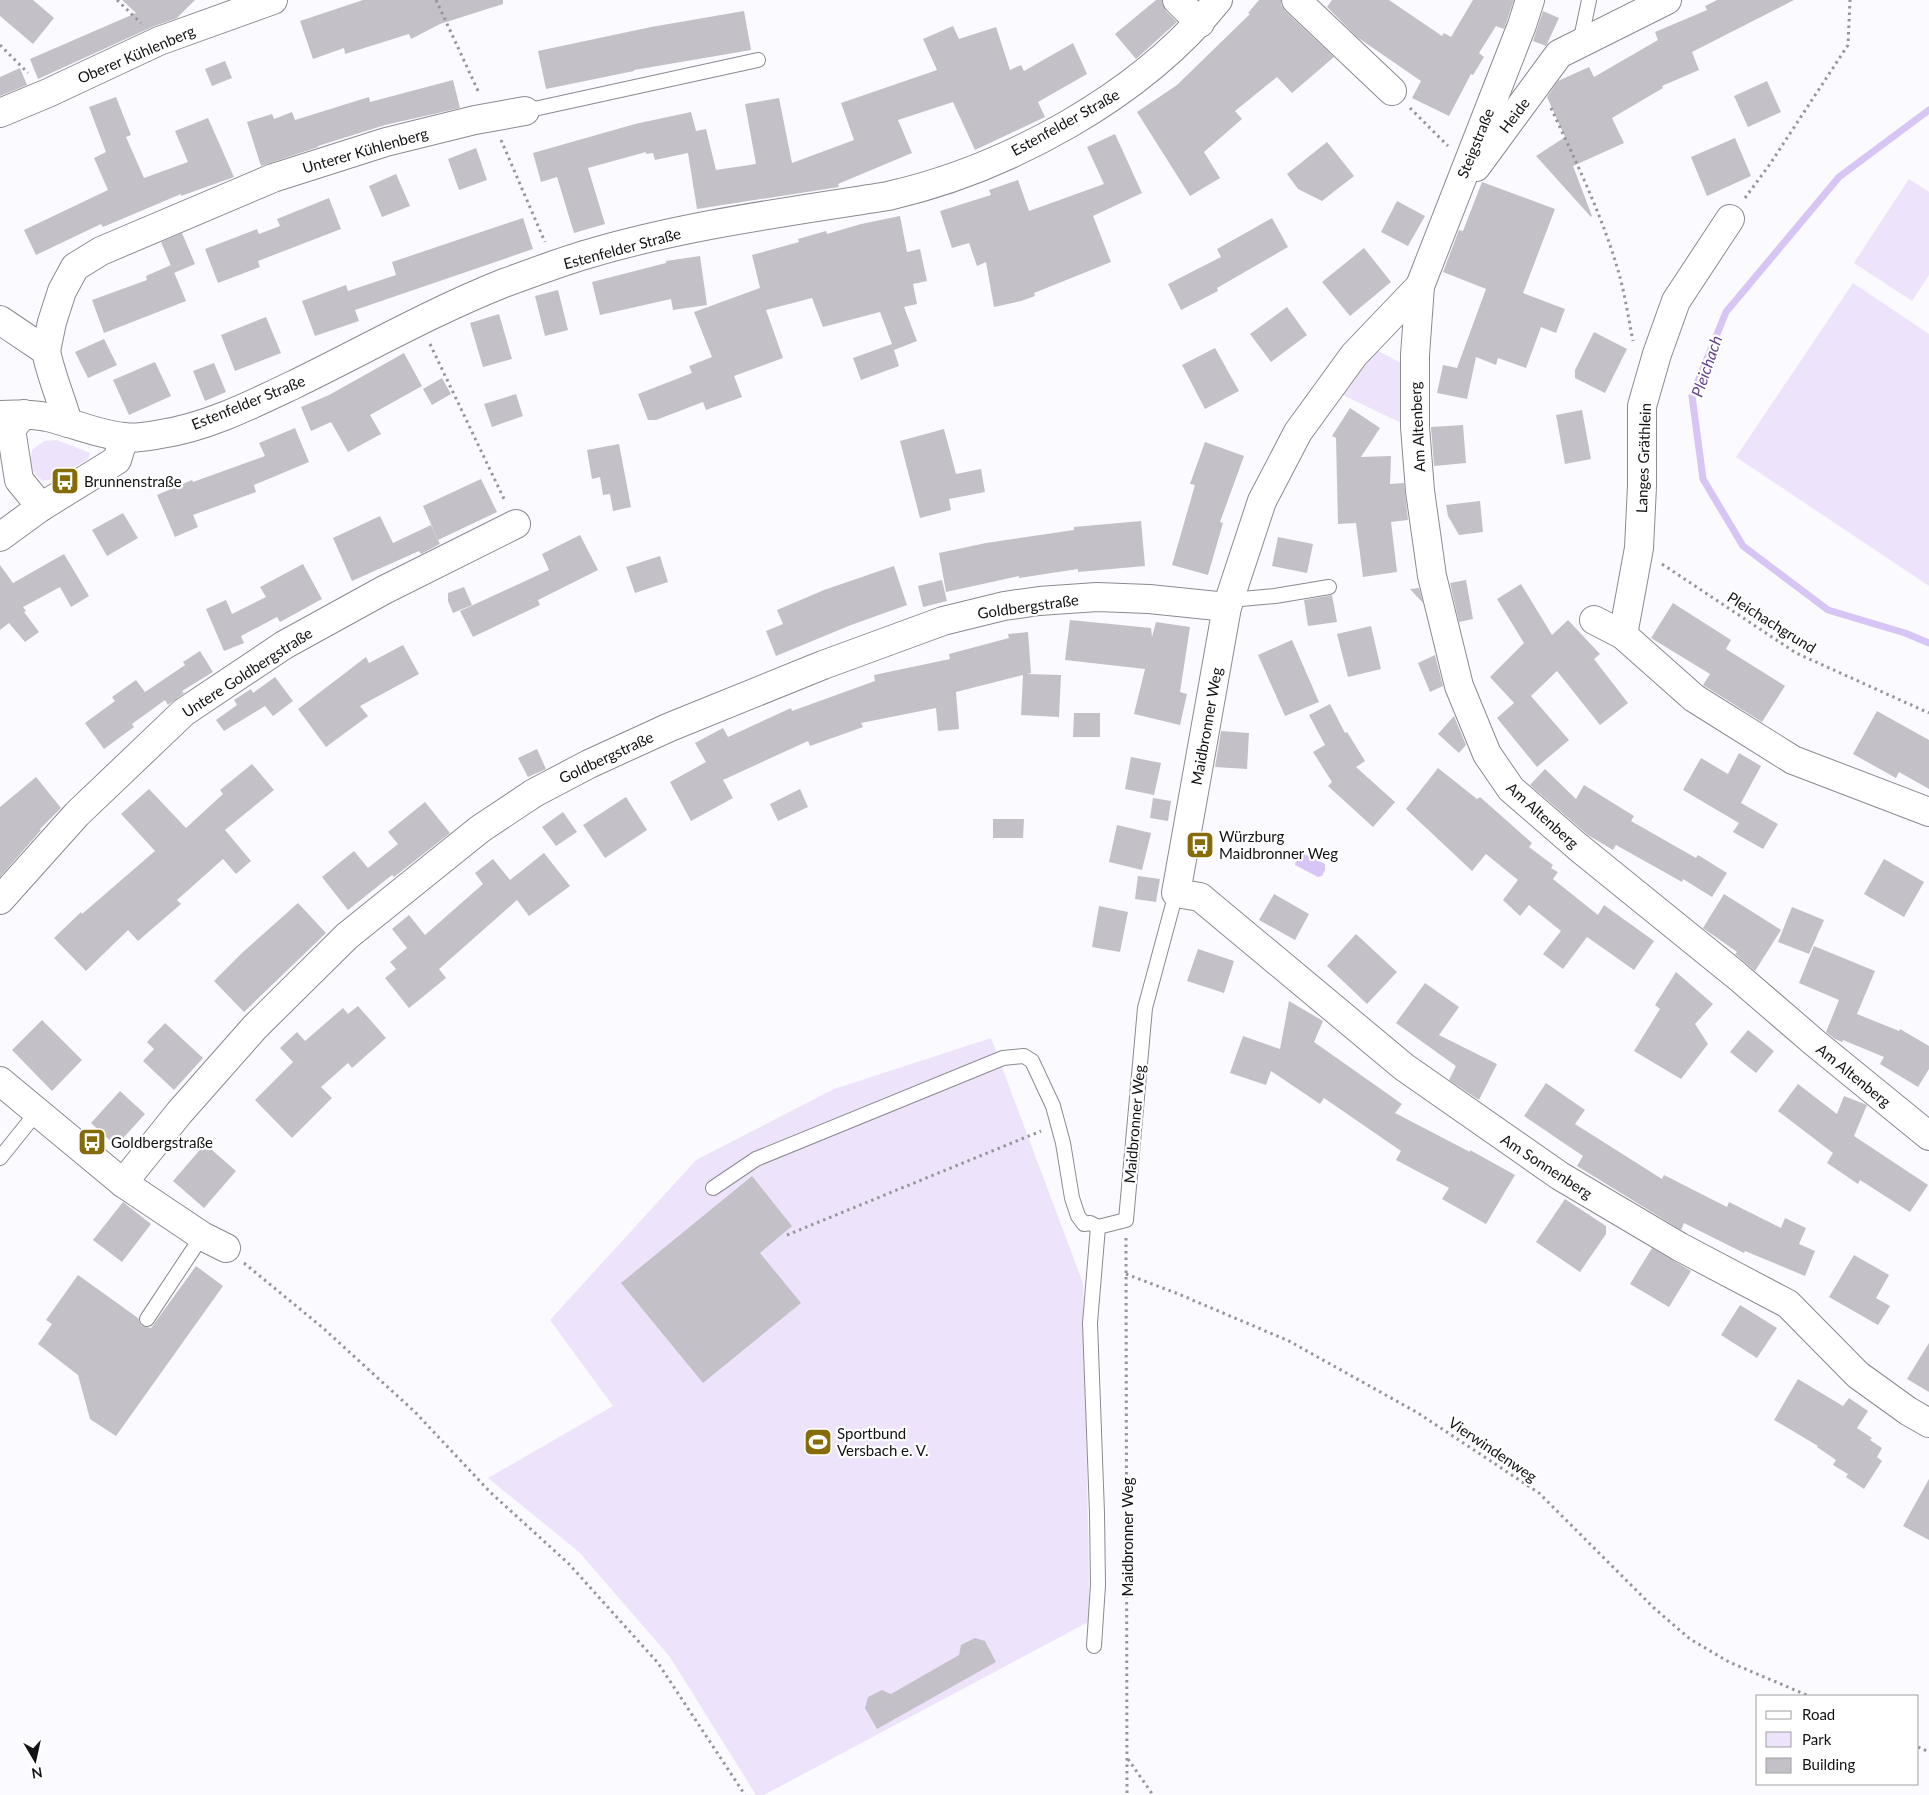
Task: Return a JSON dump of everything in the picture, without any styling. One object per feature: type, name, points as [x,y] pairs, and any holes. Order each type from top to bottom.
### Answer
[{"type":"street","name":"Oberer Kühlenberg","points":[[0,113],[48,93],[159,41],[273,0]]},
{"type":"street","points":[[1177,0],[1200,23]]},
{"type":"street","name":"Estenfelder Straße","points":[[12,414],[45,417],[96,432],[124,437],[138,438],[164,434],[213,420],[268,396],[418,321],[504,284],[589,254],[654,237],[728,222],[909,192],[957,175],[1025,147],[1110,99],[1172,51],[1200,23],[1218,0]]},
{"type":"street","points":[[1296,0],[1392,90]]},
{"type":"street","name":"Steigstraße","points":[[1420,286],[1466,164],[1522,25],[1530,0]]},
{"type":"street","name":"Heide","points":[[1455,195],[1559,54],[1667,0]]},
{"type":"street","name":"Unterer Kühlenberg","points":[[46,351],[52,322],[62,291],[75,267],[101,251],[273,178],[386,142],[475,120],[525,111]]},
{"type":"street","name":"Langes Gräthlein","points":[[1623,635],[1639,548],[1642,486],[1642,406],[1657,354],[1676,301],[1730,219]]},
{"type":"street","name":"Maidbronner Weg","points":[[1176,893],[1229,604],[1262,500],[1298,432],[1354,355],[1420,286]]},
{"type":"street","name":"Am Altenberg","points":[[1420,286],[1415,355],[1415,427],[1420,491],[1432,576],[1460,686],[1486,754],[1511,789],[1578,847],[1721,962],[1822,1049],[1929,1136]]},
{"type":"street","points":[[0,320],[46,351],[50,371],[60,394],[68,423]]},
{"type":"street","points":[[12,414],[11,429],[19,480],[41,508]]},
{"type":"street","points":[[0,537],[41,508],[117,460],[124,437]]},
{"type":"street","name":"Untere Goldbergstraße","points":[[0,900],[77,814],[184,712],[284,644],[384,590],[516,524]]},
{"type":"street","name":"Goldbergstraße","points":[[123,1183],[179,1113],[255,1027],[347,936],[480,829],[542,788],[670,727],[823,664],[943,621],[1004,606],[1039,601],[1097,597],[1229,604]]},
{"type":"street","points":[[1594,620],[1623,635],[1694,698],[1793,760],[1929,812]]},
{"type":"street","name":"Am Sonnenberg","points":[[1176,893],[1200,897],[1404,1067],[1560,1176],[1680,1248],[1788,1304],[1858,1375],[1908,1411],[1929,1423]]},
{"type":"street","points":[[0,1081],[123,1183],[202,1236],[226,1248]]},
{"type":"lane","points":[[1579,44],[1589,0]]},
{"type":"lane","name":"Unterer Kühlenberg","points":[[525,111],[758,60]]},
{"type":"lane","points":[[1229,604],[1329,587]]},
{"type":"lane","name":"Maidbronner Weg","points":[[1126,1220],[1144,1008],[1176,893]]},
{"type":"lane","points":[[713,1188],[756,1159],[1003,1058],[1024,1056],[1032,1061],[1053,1106],[1072,1198],[1078,1216],[1084,1224],[1090,1223],[1098,1227],[1126,1220]]},
{"type":"lane","points":[[0,1158],[36,1112]]},
{"type":"lane","name":"Maidbronner Weg","points":[[1094,1646],[1098,1558],[1090,1323],[1098,1227]]},
{"type":"lane","points":[[147,1319],[202,1236]]},
{"type":"path","points":[[1730,219],[1770,164],[1848,45],[1850,0]]},
{"type":"path","points":[[0,45],[48,93]]},
{"type":"path","points":[[1539,82],[1577,164],[1608,238],[1622,282],[1635,350]]},
{"type":"path","points":[[1392,90],[1466,164]]},
{"type":"path","points":[[418,321],[516,524]]},
{"type":"path","name":"Pleichachgrund","points":[[1639,548],[1796,653],[1929,713]]},
{"type":"path","points":[[787,1235],[1058,1124]]},
{"type":"path","name":"Maidbronner Weg","points":[[1126,1220],[1127,1795]]},
{"type":"path","points":[[226,1248],[322,1328],[415,1412],[490,1492],[569,1564],[658,1663],[745,1795]]},
{"type":"path","name":"Vierwindenweg","points":[[1126,1274],[1289,1340],[1418,1412],[1539,1493],[1654,1608],[1690,1639],[1729,1662],[1807,1695]]},
{"type":"path","points":[[1127,1758],[1153,1795]]},
{"type":"green space","points":[[1909,179],[1929,192],[1929,275],[1912,301],[1854,263]]},
{"type":"green space","points":[[1853,283],[1929,334],[1929,586],[1736,457]]},
{"type":"green space","points":[[1376,350],[1405,365],[1403,424],[1343,395]]},
{"type":"green space","points":[[57,440],[90,453],[88,459],[54,479],[43,481],[32,468],[32,450],[44,441]]},
{"type":"green space","name":"Sportbund Versbach e. V.","points":[[991,1038],[1083,1283],[1090,1621],[764,1795],[756,1795],[670,1657],[579,1552],[488,1478],[613,1406],[550,1320],[696,1160],[834,1089]]},
{"type":"shaded area","points":[[1302,853],[1325,864],[1322,876],[1318,877],[1295,865],[1297,856]]},
{"type":"building","points":[[0,0],[33,0],[54,18],[33,44],[0,16]]},
{"type":"building","points":[[122,0],[195,0],[177,18],[152,27],[38,79],[30,59],[136,13]]},
{"type":"building","points":[[363,0],[503,0],[503,4],[440,24],[411,39],[409,34],[345,54],[344,48],[313,59],[300,21]]},
{"type":"building","points":[[1156,0],[1162,0],[1166,11],[1177,22],[1136,59],[1115,34]]},
{"type":"building","points":[[1259,0],[1281,0],[1281,5],[1285,11],[1334,57],[1292,93],[1277,77],[1235,111],[1242,119],[1204,152],[1220,178],[1190,196],[1137,112],[1177,85],[1250,14],[1248,13]]},
{"type":"building","points":[[1332,0],[1389,0],[1442,36],[1444,33],[1451,37],[1473,0],[1514,0],[1504,29],[1496,26],[1479,53],[1484,57],[1473,75],[1471,74],[1449,116],[1412,98],[1421,81],[1357,37],[1327,7]]},
{"type":"building","points":[[1717,0],[1794,0],[1692,52],[1699,70],[1662,86],[1663,88],[1612,118],[1624,143],[1573,166],[1591,217],[1536,156],[1565,137],[1547,97],[1558,81],[1589,67],[1594,77],[1658,40],[1655,32],[1707,10],[1705,6]]},
{"type":"building","points":[[744,11],[751,50],[634,70],[546,89],[538,51],[651,27]]},
{"type":"building","points":[[1543,11],[1559,18],[1546,46],[1533,41]]},
{"type":"building","points":[[953,26],[959,39],[996,27],[1010,70],[1021,65],[1024,71],[1073,43],[1087,74],[1038,102],[1045,117],[975,150],[953,102],[898,120],[912,153],[838,184],[839,187],[697,209],[688,153],[655,160],[653,153],[646,154],[646,152],[588,168],[605,224],[574,233],[557,177],[541,182],[533,153],[635,124],[691,112],[696,131],[706,129],[716,170],[756,164],[745,104],[779,98],[792,163],[854,140],[841,103],[937,70],[923,39]]},
{"type":"building","points":[[225,61],[232,78],[212,86],[205,69]]},
{"type":"building","points":[[20,68],[27,85],[0,96],[0,77]]},
{"type":"building","points":[[453,80],[460,108],[385,125],[261,166],[247,122],[272,114],[274,119],[292,112],[295,120],[369,97],[370,102]]},
{"type":"building","points":[[1767,81],[1781,112],[1748,127],[1734,96]]},
{"type":"building","points":[[116,97],[131,135],[126,137],[144,178],[188,162],[175,131],[208,118],[234,177],[181,196],[181,194],[103,227],[101,224],[36,255],[24,230],[108,190],[94,158],[106,152],[89,107]]},
{"type":"building","points":[[1115,134],[1142,193],[1093,216],[1111,262],[1034,293],[1035,296],[994,307],[986,262],[977,266],[969,243],[952,248],[940,211],[991,195],[989,190],[1018,180],[1029,211],[1104,184],[1087,147]]},
{"type":"building","points":[[1735,138],[1751,176],[1707,196],[1691,157]]},
{"type":"building","points":[[1327,142],[1354,176],[1322,201],[1298,189],[1287,174]]},
{"type":"building","points":[[476,148],[487,180],[459,190],[448,159]]},
{"type":"building","points":[[396,174],[410,206],[382,217],[369,186]]},
{"type":"building","points":[[1482,182],[1555,209],[1523,293],[1565,309],[1556,333],[1541,327],[1526,368],[1498,358],[1496,365],[1476,357],[1467,399],[1437,393],[1443,365],[1457,368],[1486,289],[1443,272],[1459,230],[1463,231]]},
{"type":"building","points":[[329,198],[341,229],[258,261],[260,267],[218,283],[205,249],[257,229],[259,234],[280,226],[277,219]]},
{"type":"building","points":[[1397,201],[1425,216],[1408,246],[1381,232]]},
{"type":"building","points":[[900,216],[907,252],[920,249],[927,281],[913,284],[917,304],[904,307],[917,341],[894,350],[899,366],[861,380],[853,358],[892,344],[880,312],[823,327],[812,298],[766,310],[783,358],[734,376],[742,397],[706,410],[703,402],[656,420],[648,420],[638,394],[692,373],[689,366],[712,357],[694,312],[760,288],[752,255],[799,242],[798,239],[826,231],[827,234],[861,224]]},
{"type":"building","points":[[523,218],[533,249],[355,310],[359,321],[315,336],[302,301],[346,285],[348,291],[396,275],[392,262]]},
{"type":"building","points":[[1272,218],[1288,247],[1217,288],[1218,291],[1181,310],[1168,284],[1221,257],[1217,249]]},
{"type":"building","points":[[182,233],[195,264],[174,273],[161,242]]},
{"type":"building","points":[[1364,248],[1391,282],[1350,316],[1322,282]]},
{"type":"building","points":[[700,256],[707,305],[673,310],[671,299],[600,315],[592,282],[666,263],[666,261]]},
{"type":"building","points":[[171,265],[186,301],[104,333],[92,300],[147,280],[146,276]]},
{"type":"building","points":[[558,290],[568,330],[545,336],[535,296]]},
{"type":"building","points":[[1287,307],[1307,335],[1271,362],[1250,334]]},
{"type":"building","points":[[499,314],[512,359],[483,367],[470,323]]},
{"type":"building","points":[[266,317],[281,353],[235,371],[221,335]]},
{"type":"building","points":[[1594,332],[1627,349],[1605,393],[1575,378],[1575,370]]},
{"type":"building","points":[[104,339],[117,365],[88,378],[75,352]]},
{"type":"building","points":[[1215,348],[1239,391],[1205,409],[1182,365]]},
{"type":"building","points":[[404,353],[422,386],[370,415],[381,434],[348,452],[331,422],[311,431],[301,407],[329,395]]},
{"type":"building","points":[[155,362],[171,396],[129,415],[113,380]]},
{"type":"building","points":[[214,363],[226,392],[205,401],[193,371]]},
{"type":"building","points":[[442,378],[451,394],[432,405],[423,389]]},
{"type":"building","points":[[516,394],[523,416],[492,427],[484,404]]},
{"type":"building","points":[[1350,408],[1380,428],[1361,457],[1391,456],[1390,484],[1404,483],[1408,520],[1391,522],[1397,572],[1363,577],[1356,523],[1338,524],[1336,438],[1332,436]]},
{"type":"building","points":[[1582,410],[1591,459],[1565,464],[1556,415]]},
{"type":"building","points":[[1463,425],[1466,463],[1434,466],[1431,427]]},
{"type":"building","points":[[295,428],[309,462],[254,485],[256,492],[193,515],[198,527],[175,537],[157,495],[192,480],[193,482],[265,456],[259,443]]},
{"type":"building","points":[[944,429],[956,474],[981,469],[985,492],[949,499],[951,510],[920,518],[900,441]]},
{"type":"building","points":[[1205,442],[1244,456],[1220,522],[1223,523],[1208,575],[1172,565],[1195,485],[1190,484]]},
{"type":"building","points":[[619,444],[631,507],[613,511],[610,494],[603,495],[600,477],[592,479],[587,450]]},
{"type":"building","points":[[481,479],[497,512],[438,540],[423,506]]},
{"type":"building","points":[[1480,501],[1483,532],[1459,535],[1448,516],[1446,505]]},
{"type":"building","points":[[123,513],[138,538],[107,556],[92,530]]},
{"type":"building","points":[[380,516],[393,543],[431,525],[440,544],[421,554],[419,551],[352,581],[333,538]]},
{"type":"building","points":[[1141,521],[1145,566],[1078,572],[1078,569],[1019,578],[1019,576],[946,592],[939,553],[986,543],[1074,530],[1074,527]]},
{"type":"building","points":[[580,535],[598,570],[538,600],[540,605],[473,637],[460,611],[549,570],[542,554]]},
{"type":"building","points":[[1278,537],[1313,544],[1307,573],[1272,566]]},
{"type":"building","points":[[64,554],[89,596],[71,607],[60,587],[23,607],[26,611],[24,612],[39,632],[25,642],[9,623],[0,630],[0,565],[13,583]]},
{"type":"building","points":[[660,556],[668,582],[635,593],[626,567]]},
{"type":"building","points":[[303,564],[322,599],[280,622],[277,617],[241,636],[244,643],[224,651],[206,609],[226,600],[232,614],[266,597],[260,587]]},
{"type":"building","points":[[894,566],[907,605],[851,625],[776,656],[766,631],[783,624],[777,610],[824,590]]},
{"type":"building","points":[[942,580],[947,601],[923,607],[918,586]]},
{"type":"building","points":[[1466,580],[1473,619],[1459,622],[1450,583]]},
{"type":"building","points":[[1521,584],[1552,635],[1568,620],[1600,654],[1594,659],[1628,703],[1600,725],[1557,671],[1531,696],[1569,740],[1537,767],[1497,718],[1514,703],[1490,677],[1524,643],[1497,599]]},
{"type":"building","points":[[464,587],[472,605],[453,613],[448,601],[448,593]]},
{"type":"building","points":[[1419,588],[1423,603],[1410,589]]},
{"type":"building","points":[[1332,595],[1337,622],[1308,626],[1304,600]]},
{"type":"building","points":[[1673,603],[1731,640],[1726,649],[1785,686],[1762,722],[1703,685],[1710,674],[1651,638]]},
{"type":"building","points":[[1070,620],[1151,628],[1152,637],[1156,622],[1190,627],[1180,692],[1187,694],[1180,725],[1134,714],[1145,669],[1065,660]]},
{"type":"building","points":[[1371,626],[1381,669],[1348,677],[1337,634]]},
{"type":"building","points":[[1028,632],[1031,673],[1027,674],[1061,675],[1059,717],[1021,715],[1023,675],[956,692],[959,729],[938,731],[936,708],[861,723],[863,727],[810,746],[808,741],[723,780],[733,798],[691,821],[670,782],[706,762],[695,743],[723,728],[728,737],[791,708],[792,711],[875,681],[874,675],[950,659],[949,654],[1009,638],[1008,634]]},
{"type":"building","points":[[1292,640],[1319,702],[1285,716],[1258,655]]},
{"type":"building","points":[[403,645],[419,674],[360,706],[368,716],[326,747],[298,709],[366,657],[369,663]]},
{"type":"building","points":[[200,651],[213,672],[182,691],[184,693],[168,705],[165,700],[132,724],[134,727],[104,749],[85,723],[115,701],[112,697],[136,680],[145,692],[185,665],[183,662]]},
{"type":"building","points":[[1435,655],[1443,686],[1430,692],[1418,663]]},
{"type":"building","points":[[275,677],[293,701],[273,716],[265,706],[224,731],[216,720],[237,705],[234,700],[251,689],[253,693]]},
{"type":"building","points":[[1330,704],[1345,733],[1347,732],[1365,761],[1356,767],[1395,802],[1373,827],[1328,786],[1332,782],[1313,752],[1325,745],[1309,715]]},
{"type":"building","points":[[1877,711],[1929,740],[1929,789],[1899,772],[1896,778],[1853,754]]},
{"type":"building","points":[[1074,713],[1100,713],[1100,737],[1073,737]]},
{"type":"building","points":[[1454,716],[1466,745],[1459,753],[1438,734]]},
{"type":"building","points":[[1221,731],[1249,733],[1247,769],[1215,767]]},
{"type":"building","points":[[537,749],[546,769],[528,777],[518,758]]},
{"type":"building","points":[[1739,753],[1761,766],[1741,803],[1778,824],[1763,849],[1733,832],[1739,823],[1683,790],[1701,758],[1728,774]]},
{"type":"building","points":[[1131,757],[1161,763],[1154,795],[1125,789]]},
{"type":"building","points":[[252,764],[274,790],[225,830],[251,861],[236,874],[223,859],[177,900],[181,904],[138,941],[128,930],[86,971],[54,938],[81,912],[82,914],[155,851],[121,814],[149,789],[186,828],[223,794],[220,790]]},
{"type":"building","points":[[1438,768],[1477,799],[1480,797],[1532,843],[1529,847],[1553,865],[1551,868],[1558,872],[1553,879],[1598,915],[1604,905],[1654,941],[1634,970],[1587,937],[1563,969],[1543,954],[1561,931],[1529,905],[1520,916],[1503,900],[1518,880],[1486,854],[1472,871],[1406,809]]},
{"type":"building","points":[[1545,769],[1576,799],[1584,785],[1634,816],[1631,821],[1696,858],[1698,855],[1727,873],[1712,897],[1683,879],[1682,882],[1616,845],[1613,850],[1588,835],[1530,785]]},
{"type":"building","points":[[36,777],[61,808],[40,829],[0,877],[0,807]]},
{"type":"building","points":[[800,789],[808,807],[778,821],[770,804]]},
{"type":"building","points":[[626,797],[647,830],[605,858],[583,825]]},
{"type":"building","points":[[1153,798],[1171,801],[1168,821],[1150,818]]},
{"type":"building","points":[[425,802],[450,833],[348,910],[322,877],[354,851],[368,868],[398,844],[388,832]]},
{"type":"building","points":[[563,812],[577,832],[556,846],[542,827]]},
{"type":"building","points":[[993,819],[1024,819],[1023,838],[993,838]]},
{"type":"building","points":[[1117,825],[1151,833],[1142,870],[1109,862]]},
{"type":"building","points":[[544,853],[570,886],[529,916],[517,900],[439,969],[446,978],[409,1008],[385,978],[396,969],[390,962],[407,948],[392,929],[409,915],[425,935],[483,884],[475,873],[493,859],[510,880]]},
{"type":"building","points":[[1884,859],[1924,882],[1904,917],[1864,894]]},
{"type":"building","points":[[1138,876],[1160,879],[1156,902],[1135,899]]},
{"type":"building","points":[[1274,894],[1309,914],[1295,940],[1259,920]]},
{"type":"building","points":[[1724,894],[1781,930],[1755,971],[1735,954],[1737,952],[1703,928]]},
{"type":"building","points":[[298,903],[326,933],[244,1012],[214,981],[243,952]]},
{"type":"building","points":[[1099,906],[1128,912],[1120,952],[1092,947]]},
{"type":"building","points":[[1792,907],[1824,920],[1809,954],[1778,942]]},
{"type":"building","points":[[1356,934],[1397,972],[1367,1004],[1327,966]]},
{"type":"building","points":[[1814,946],[1875,971],[1857,1014],[1899,1031],[1900,1029],[1929,1046],[1929,1069],[1918,1087],[1880,1064],[1884,1057],[1843,1040],[1842,1042],[1835,1039],[1826,1032],[1839,1000],[1799,983]]},
{"type":"building","points":[[1198,949],[1234,961],[1224,993],[1187,981]]},
{"type":"building","points":[[1676,972],[1713,1004],[1695,1024],[1708,1044],[1681,1079],[1634,1051],[1660,1009],[1655,1005]]},
{"type":"building","points":[[1425,983],[1459,1007],[1439,1035],[1497,1064],[1479,1100],[1449,1080],[1456,1066],[1396,1023]]},
{"type":"building","points":[[1289,1001],[1323,1021],[1314,1042],[1402,1104],[1395,1113],[1470,1152],[1470,1150],[1515,1175],[1486,1224],[1442,1199],[1449,1188],[1396,1160],[1401,1151],[1324,1098],[1320,1104],[1271,1071],[1266,1085],[1230,1073],[1243,1036],[1280,1049]]},
{"type":"building","points":[[358,1006],[386,1038],[352,1068],[348,1063],[321,1087],[332,1098],[292,1138],[255,1100],[293,1062],[280,1048],[297,1032],[305,1041],[343,1008],[348,1014]]},
{"type":"building","points":[[42,1020],[82,1060],[52,1091],[12,1050]]},
{"type":"building","points":[[165,1023],[203,1058],[174,1090],[143,1061],[154,1049],[147,1042]]},
{"type":"building","points":[[1748,1030],[1774,1051],[1756,1073],[1730,1052]]},
{"type":"building","points":[[1546,1083],[1585,1110],[1575,1124],[1662,1179],[1664,1175],[1727,1207],[1729,1202],[1781,1228],[1785,1218],[1806,1228],[1799,1244],[1815,1251],[1805,1276],[1745,1251],[1744,1253],[1684,1223],[1681,1230],[1577,1166],[1583,1156],[1524,1116]]},
{"type":"building","points":[[1798,1084],[1837,1114],[1844,1096],[1867,1105],[1854,1136],[1928,1185],[1910,1212],[1860,1180],[1858,1184],[1827,1163],[1833,1153],[1778,1111]]},
{"type":"building","points":[[120,1091],[145,1114],[116,1146],[91,1123]]},
{"type":"building","points":[[205,1144],[236,1171],[204,1208],[173,1181]]},
{"type":"building","points":[[752,1176],[792,1226],[760,1253],[801,1303],[703,1383],[621,1283]]},
{"type":"building","points":[[1565,1199],[1606,1226],[1606,1234],[1580,1272],[1536,1242]]},
{"type":"building","points":[[123,1202],[151,1224],[122,1262],[93,1240]]},
{"type":"building","points":[[1652,1248],[1691,1271],[1669,1307],[1630,1284]]},
{"type":"building","points":[[1854,1255],[1889,1275],[1876,1298],[1890,1306],[1878,1325],[1829,1297]]},
{"type":"building","points":[[196,1266],[223,1286],[116,1436],[90,1419],[78,1375],[38,1344],[52,1324],[46,1320],[78,1275],[138,1318],[142,1326],[151,1328]]},
{"type":"building","points":[[1740,1305],[1777,1328],[1757,1358],[1721,1335]]},
{"type":"building","points":[[1929,1343],[1929,1392],[1907,1379]]},
{"type":"building","points":[[1798,1379],[1843,1406],[1849,1398],[1868,1411],[1857,1428],[1872,1438],[1870,1440],[1882,1448],[1877,1457],[1882,1461],[1864,1489],[1846,1477],[1848,1474],[1833,1465],[1836,1460],[1818,1446],[1774,1420]]},
{"type":"building","points":[[1929,1479],[1929,1540],[1903,1526]]},
{"type":"building","points":[[975,1638],[985,1641],[996,1662],[877,1729],[865,1708],[868,1697],[882,1690],[891,1694],[959,1655],[961,1645]]},
{"type":"waterway","name":"Pleichach","points":[[1929,110],[1839,177],[1726,312],[1692,396],[1703,479],[1743,546],[1828,610],[1905,633],[1929,643]]},
{"type":"place","name":"Brunnenstraße","points":[[65,481]]},
{"type":"place","name":"Würzburg Maidbronner Weg","points":[[1200,845]]},
{"type":"place","name":"Goldbergstraße","points":[[92,1142]]},
{"type":"place","name":"Sportbund Versbach e. V.","points":[[818,1442]]}]
